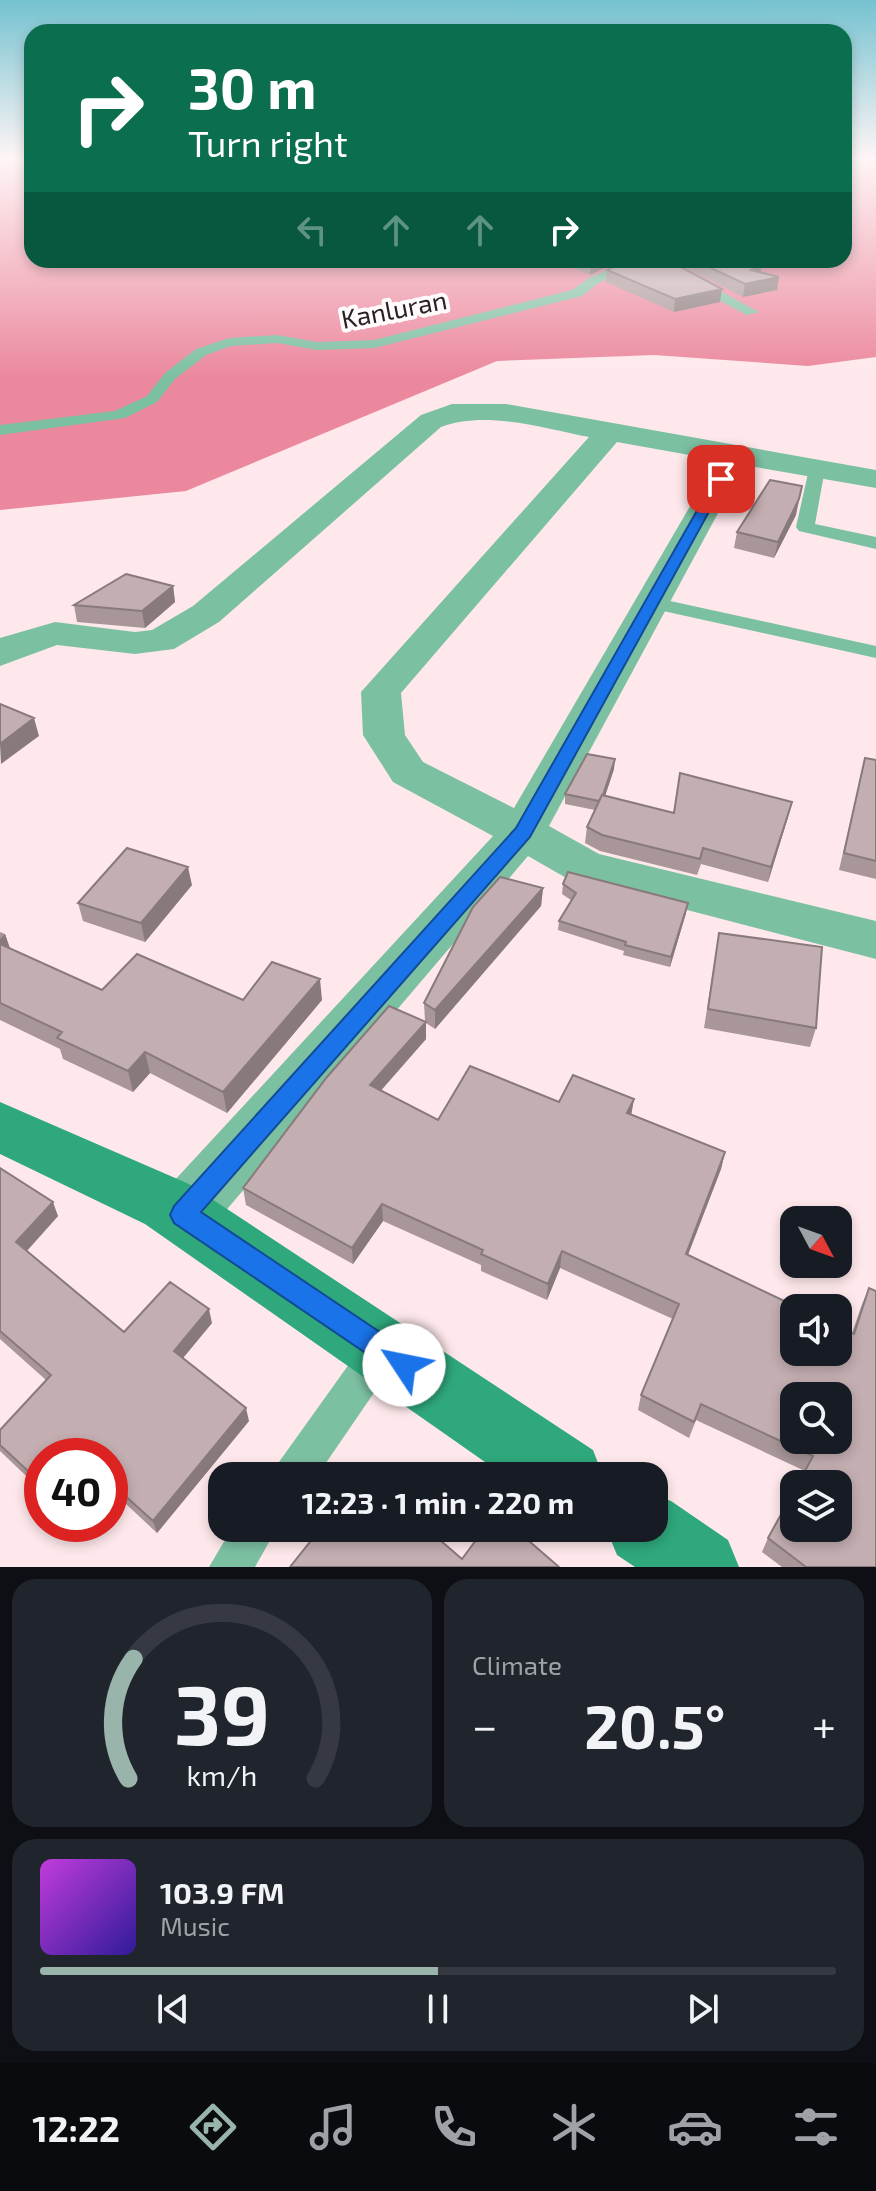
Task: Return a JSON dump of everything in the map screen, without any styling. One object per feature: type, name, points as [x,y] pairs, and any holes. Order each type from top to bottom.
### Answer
[{"type":"street","points":[[0,654],[9,647],[55,633],[135,643],[161,641],[206,614],[431,421],[452,413],[506,413],[876,479]]},
{"type":"street","points":[[610,431],[381,692],[384,735],[408,772],[585,867],[876,940]]},
{"type":"street","points":[[183,1215],[523,832],[735,454]]},
{"type":"street","points":[[0,1127],[167,1204],[546,1462]]},
{"type":"street","points":[[664,1542],[701,1567]]},
{"type":"lane","name":"Kanluran","points":[[0,430],[119,415],[152,399],[170,376],[201,352],[229,342],[277,339],[317,346],[374,344],[577,293],[593,281],[623,268]]},
{"type":"lane","points":[[679,273],[752,312]]},
{"type":"lane","points":[[817,469],[805,527],[876,543]]},
{"type":"lane","points":[[652,603],[876,652]]},
{"type":"lane","points":[[303,1462],[381,1350]]},
{"type":"lane","points":[[230,1567],[247,1542]]},
{"type":"shaded area","points":[[0,231],[24,231],[24,268],[852,268],[852,231],[876,231],[876,357],[808,366],[654,355],[497,361],[186,491],[0,510]]},
{"type":"building","points":[[683,268],[722,289],[675,299],[607,270]]},
{"type":"building","points":[[711,268],[755,268],[751,270],[779,277],[745,284]]},
{"type":"building","points":[[770,480],[802,486],[778,542],[737,532]]},
{"type":"building","points":[[126,574],[173,586],[142,611],[74,605]]},
{"type":"building","points":[[0,704],[34,718],[0,744]]},
{"type":"building","points":[[587,754],[615,759],[599,801],[565,794]]},
{"type":"building","points":[[865,758],[876,760],[876,861],[844,853]]},
{"type":"building","points":[[680,773],[792,802],[771,867],[703,848],[700,859],[602,835],[587,827],[602,795],[674,813]]},
{"type":"building","points":[[127,848],[188,867],[141,923],[78,903]]},
{"type":"building","points":[[568,872],[688,903],[671,957],[625,945],[626,942],[559,921],[576,893],[563,884]]},
{"type":"building","points":[[500,877],[543,888],[435,1010],[424,1003],[473,907]]},
{"type":"building","points":[[719,933],[822,947],[816,1028],[708,1009]]},
{"type":"building","points":[[0,944],[102,990],[137,954],[243,1000],[272,962],[320,979],[223,1092],[145,1052],[128,1071],[57,1038],[62,1032],[0,1003]]},
{"type":"building","points":[[389,1006],[426,1022],[370,1085],[438,1120],[470,1066],[559,1102],[573,1075],[634,1099],[627,1113],[725,1152],[686,1254],[780,1299],[780,1366],[852,1366],[852,1333],[869,1288],[876,1291],[876,1567],[806,1567],[768,1538],[780,1516],[780,1542],[852,1542],[852,1470],[806,1470],[813,1456],[809,1454],[852,1454],[852,1382],[780,1382],[780,1441],[701,1404],[694,1422],[641,1395],[679,1304],[562,1251],[548,1284],[481,1254],[483,1250],[382,1204],[352,1248],[243,1188],[327,1077]]},
{"type":"building","points":[[0,1168],[53,1202],[16,1242],[124,1332],[170,1282],[209,1309],[174,1351],[246,1408],[153,1521],[128,1498],[128,1438],[24,1438],[24,1467],[0,1445],[0,1430],[51,1375],[0,1331]]},
{"type":"building","points":[[310,1542],[442,1542],[462,1559],[475,1542],[530,1542],[559,1567],[290,1567]]},
{"type":"route","points":[[404,1365],[183,1215],[523,832],[721,479]]}]
